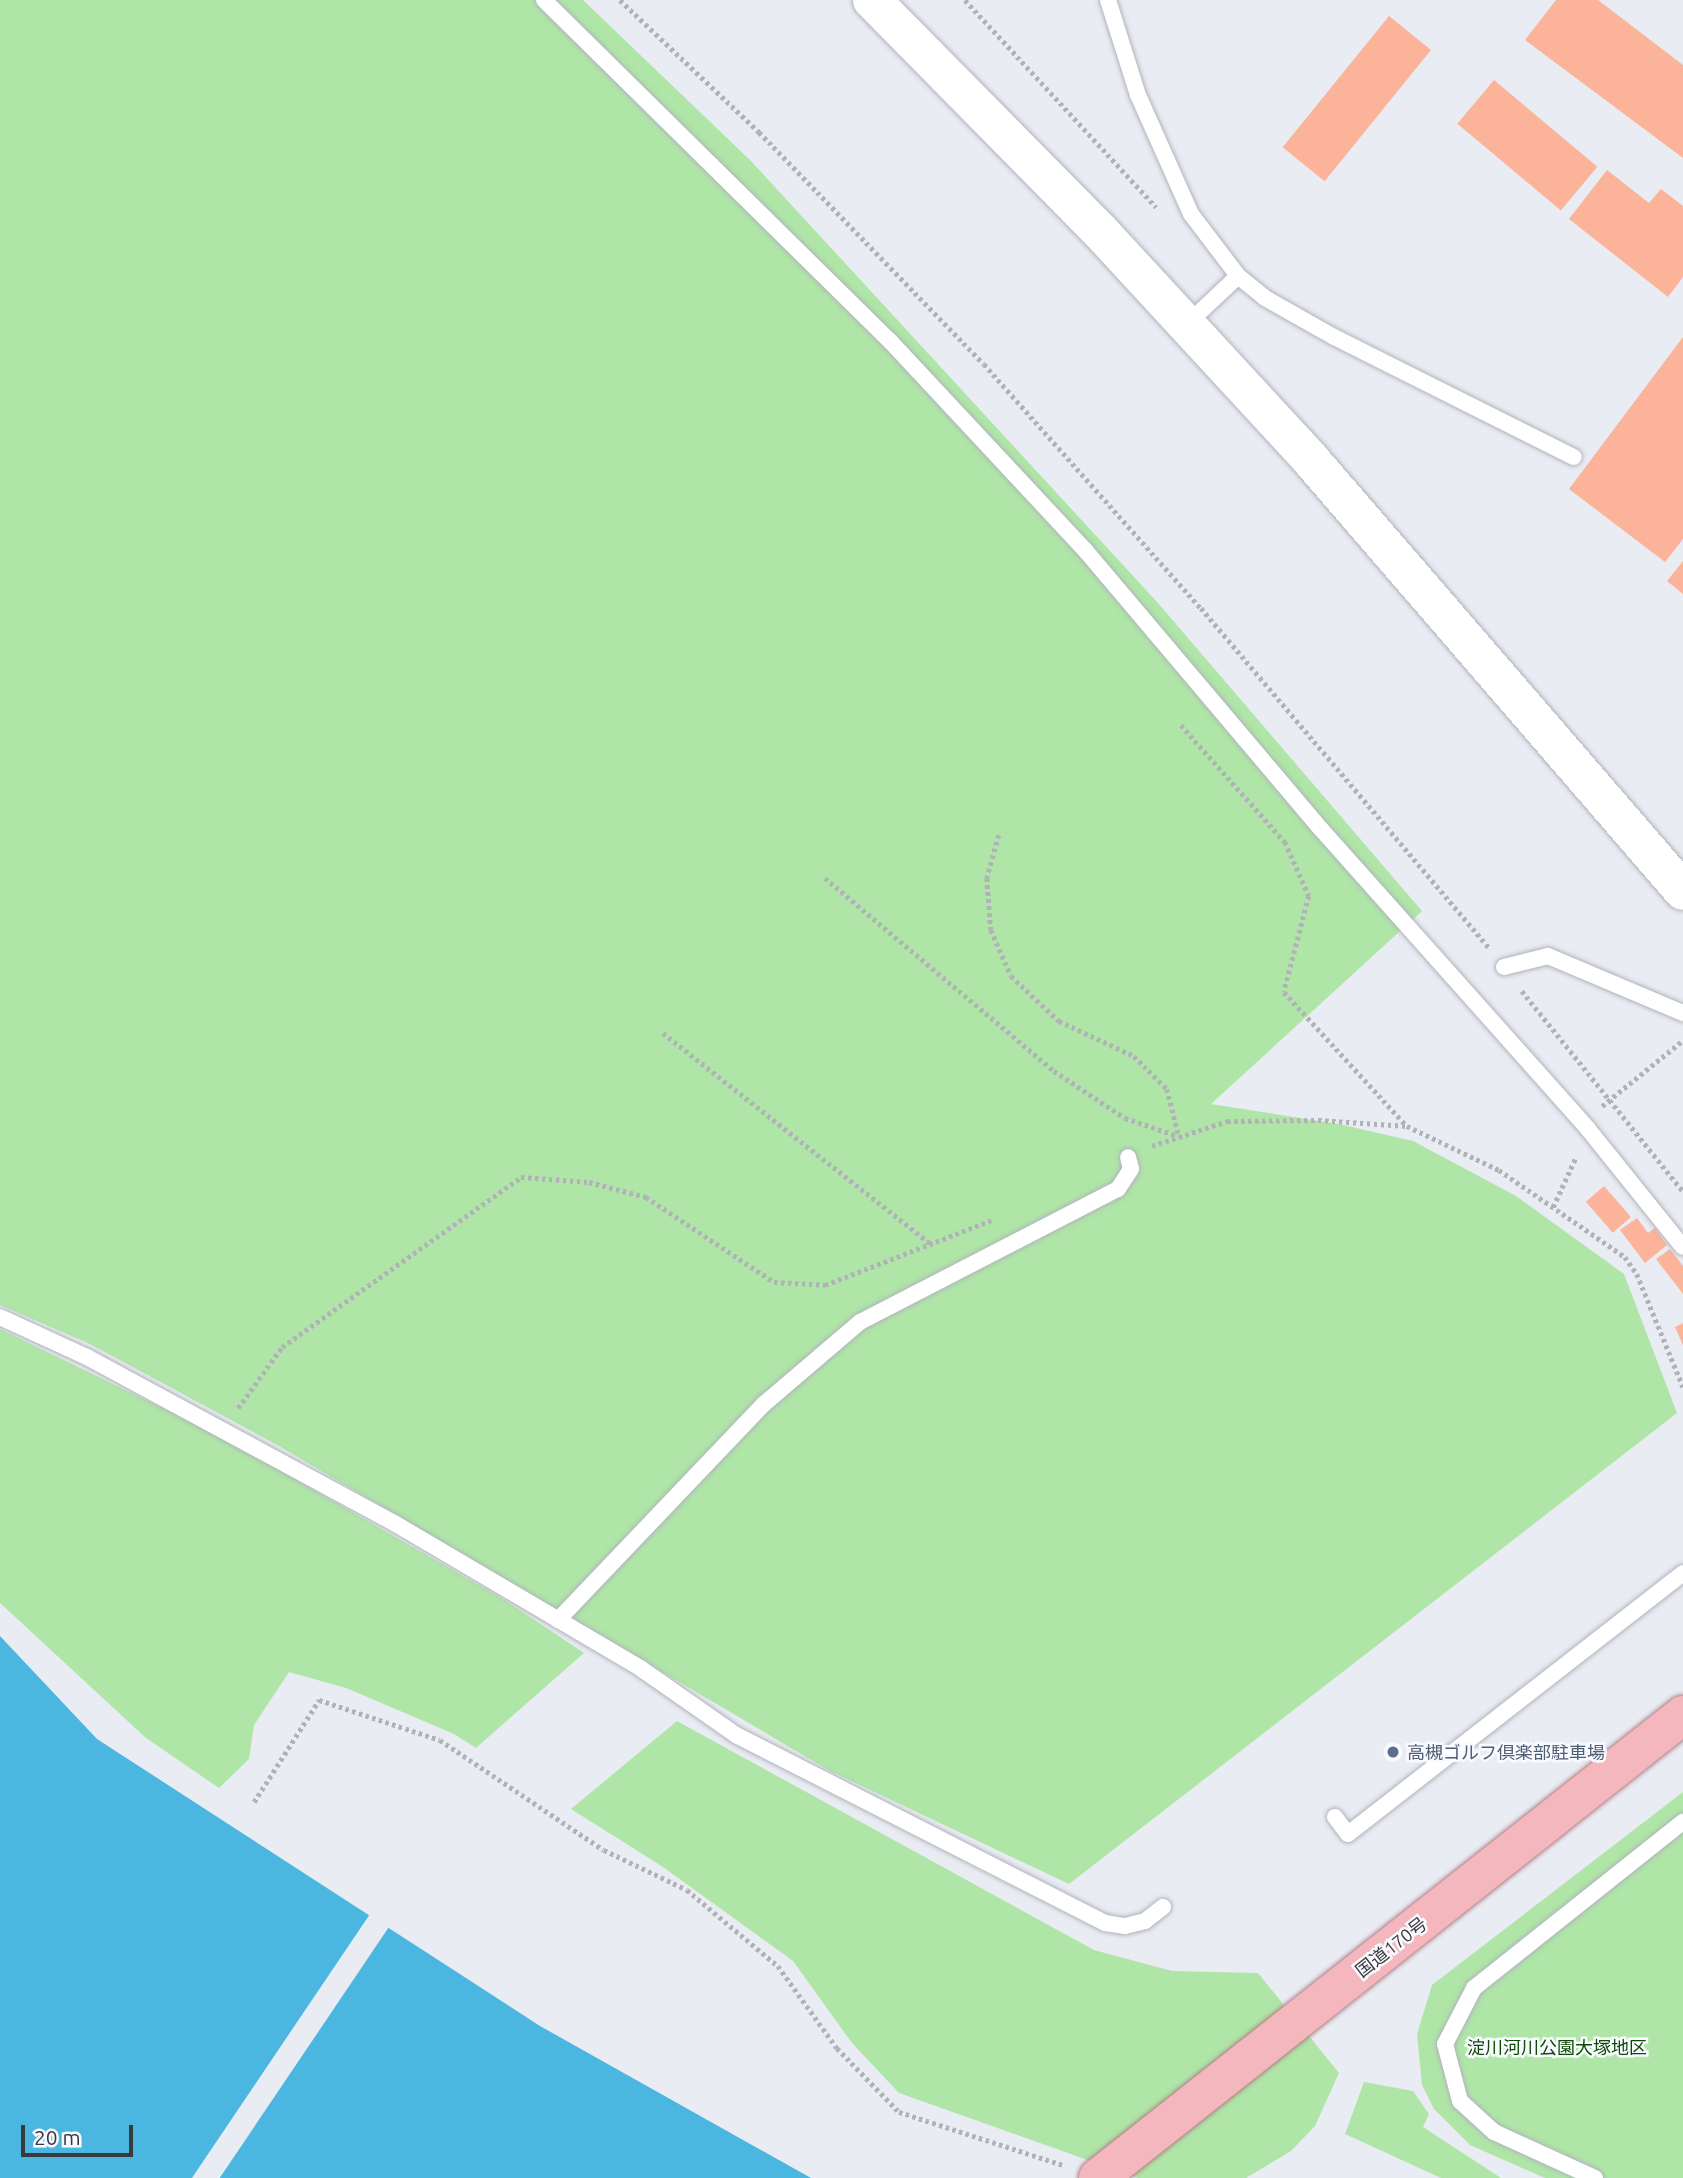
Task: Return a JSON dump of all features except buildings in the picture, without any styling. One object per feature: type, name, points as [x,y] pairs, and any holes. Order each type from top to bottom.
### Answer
[{"type":"highway","name":"国道170号","points":[[1082,2172],[1683,1715]]},
{"type":"street","points":[[872,0],[1091,221],[1311,460],[1683,891]]},
{"type":"lane","points":[[544,0],[890,341],[1085,550],[1320,828],[1588,1129],[1683,1247]]},
{"type":"lane","points":[[1108,0],[1138,95],[1191,214],[1238,276],[1265,298],[1334,337],[1574,457]]},
{"type":"lane","points":[[1185,326],[1238,276]]},
{"type":"lane","points":[[1504,967],[1548,956],[1683,1013]]},
{"type":"lane","points":[[558,1620],[764,1404],[860,1322],[1118,1189],[1131,1168],[1128,1157]]},
{"type":"lane","points":[[0,1317],[223,1429],[640,1668],[736,1735],[1105,1923],[1125,1926],[1145,1921],[1163,1907]]},
{"type":"lane","points":[[1335,1817],[1348,1834],[1683,1573]]},
{"type":"lane","points":[[1595,2178],[1494,2132],[1460,2101],[1445,2044],[1474,1987],[1683,1822]]},
{"type":"path","points":[[620,0],[759,132],[984,364],[1209,618],[1504,967],[1683,1191]]},
{"type":"path","points":[[965,0],[1162,213]]},
{"type":"path","points":[[1181,725],[1285,842],[1309,896],[1284,992],[1407,1126]]},
{"type":"path","points":[[999,835],[987,878],[991,930],[1011,976],[1059,1021],[1134,1056],[1167,1089],[1180,1136]]},
{"type":"path","points":[[825,878],[1054,1071],[1125,1118],[1180,1136]]},
{"type":"path","points":[[663,1033],[932,1245]]},
{"type":"path","points":[[1628,1085],[1683,1040]]},
{"type":"path","points":[[1128,1157],[1180,1136],[1227,1122],[1318,1120],[1407,1126],[1499,1170],[1625,1256],[1637,1274],[1683,1387]]},
{"type":"path","points":[[223,1429],[282,1347],[521,1177],[589,1182],[646,1197],[774,1282],[825,1285],[996,1218]]},
{"type":"path","points":[[254,1802],[319,1700],[440,1740],[604,1850],[687,1890],[778,1966],[837,2048],[899,2112],[1082,2172]]},
{"type":"green space","points":[[0,0],[583,0],[751,161],[1158,603],[1422,911],[1211,1104],[1339,1124],[1413,1141],[1516,1196],[1624,1274],[1677,1413],[1069,1884],[830,1771],[279,1446],[90,1344],[0,1305]]},
{"type":"green space","points":[[0,1329],[222,1437],[503,1599],[584,1653],[476,1748],[454,1734],[346,1688],[289,1672],[254,1725],[249,1759],[219,1788],[146,1738],[0,1603]]},
{"type":"green space","points":[[677,1721],[1094,1950],[1172,1971],[1258,1973],[1339,2073],[1315,2126],[1291,2151],[1246,2178],[1138,2178],[899,2093],[852,2043],[793,1961],[663,1867],[571,1809]]},
{"type":"green space","name":"淀川河川公園大塚地区","points":[[1683,1792],[1683,2178],[1545,2178],[1470,2145],[1434,2109],[1422,2085],[1417,2034],[1432,1985]]},
{"type":"green space","points":[[1364,2082],[1413,2091],[1429,2114],[1423,2127],[1501,2178],[1441,2178],[1345,2134]]},
{"type":"water","points":[[0,1636],[97,1739],[540,2026],[811,2178],[0,2178]]},
{"type":"pier","points":[[370,1914],[389,1927],[220,2178],[192,2178]]},
{"type":"place","name":"高槻ゴルフ倶楽部駐車場","points":[[1393,1752]]}]
